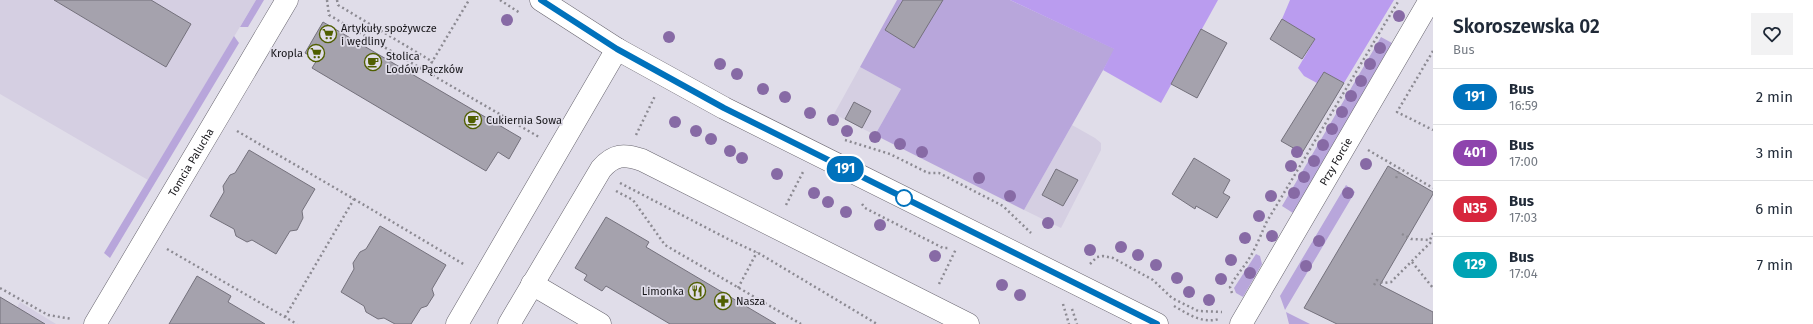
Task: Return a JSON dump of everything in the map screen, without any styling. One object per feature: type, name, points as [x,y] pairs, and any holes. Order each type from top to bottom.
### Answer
[{"type":"street","name":"Tomcia Palucha","points":[[85,322],[287,0]]},
{"type":"street","points":[[541,0],[617,49],[724,108],[1126,317],[1157,324]]},
{"type":"street","name":"Przy Forcie","points":[[1236,320],[1430,0]]},
{"type":"street","points":[[457,324],[617,49]]},
{"type":"street","points":[[509,324],[601,169],[607,162],[615,157],[627,155],[663,170],[968,324]]},
{"type":"street","points":[[532,284],[600,324]]},
{"type":"path","points":[[327,0],[329,15],[531,132]]},
{"type":"path","points":[[337,0],[338,5],[432,62]]},
{"type":"path","points":[[426,72],[469,0]]},
{"type":"path","points":[[1236,320],[1230,287],[1245,266],[1260,239],[1266,223],[1399,0]]},
{"type":"path","points":[[1433,51],[1397,112],[1433,130]]},
{"type":"path","points":[[643,120],[655,96]]},
{"type":"path","points":[[236,131],[465,265]]},
{"type":"path","points":[[838,138],[890,154],[928,173],[938,174],[997,202],[1034,236]]},
{"type":"path","points":[[1363,147],[1433,188]]},
{"type":"path","points":[[627,155],[617,182],[757,252],[877,324]]},
{"type":"path","points":[[1396,178],[1401,169]]},
{"type":"path","points":[[791,195],[803,171]]},
{"type":"path","points":[[610,188],[633,200],[665,245],[801,324]]},
{"type":"path","points":[[285,317],[354,199]]},
{"type":"path","points":[[1374,285],[1377,280],[1383,283],[1390,282],[1412,262],[1432,240],[1433,233]]},
{"type":"path","points":[[1402,234],[1411,239],[1432,240]]},
{"type":"path","points":[[945,272],[957,247]]},
{"type":"path","points":[[164,248],[297,324]]},
{"type":"path","points":[[738,288],[757,252]]},
{"type":"path","points":[[1088,269],[1096,257],[1103,256],[1112,258],[1153,280],[1172,298],[1198,311],[1206,313],[1218,311],[1236,320]]},
{"type":"path","points":[[1086,262],[1098,267]]},
{"type":"path","points":[[1412,262],[1433,288]]},
{"type":"path","points":[[0,288],[48,315],[85,322]]},
{"type":"path","points":[[1061,299],[1069,324]]},
{"type":"path","points":[[1167,303],[1200,320],[1236,320]]},
{"type":"path","points":[[1072,306],[1075,320],[1078,324]]},
{"type":"shaded area","points":[[0,0],[256,0],[148,180],[0,94]]},
{"type":"shaded area","points":[[256,0],[264,0],[248,27],[240,27]]},
{"type":"shaded area","points":[[897,0],[1010,0],[1115,49],[1024,210],[875,135],[901,89],[860,67]]},
{"type":"shaded area","points":[[1010,0],[1218,0],[1161,103],[1103,70],[1114,49]]},
{"type":"shaded area","points":[[1290,0],[1394,0],[1344,83],[1324,72],[1317,83],[1304,76],[1298,68],[1315,39],[1282,19]]},
{"type":"shaded area","points":[[234,36],[239,43],[110,258],[104,253]]},
{"type":"shaded area","points":[[1381,37],[1392,43],[1293,213],[1282,206]]},
{"type":"shaded area","points":[[860,67],[901,89],[875,135],[834,114]]},
{"type":"shaded area","points":[[1072,125],[1101,143],[1101,150],[1061,228],[1024,210]]},
{"type":"shaded area","points":[[1346,185],[1355,192],[1285,310],[1280,296]]},
{"type":"shaded area","points":[[1256,254],[1260,256],[1262,264],[1243,297],[1236,293],[1234,288]]},
{"type":"shaded area","points":[[20,302],[56,324],[7,324]]},
{"type":"shaded area","points":[[1286,312],[1310,324],[1289,324]]},
{"type":"building","points":[[54,0],[151,0],[191,24],[166,67]]},
{"type":"building","points":[[903,0],[943,0],[914,48],[885,30]]},
{"type":"building","points":[[1282,19],[1315,39],[1302,59],[1270,39]]},
{"type":"building","points":[[323,22],[521,138],[509,159],[498,152],[486,171],[312,68],[317,60],[305,53]]},
{"type":"building","points":[[1201,29],[1227,43],[1197,98],[1171,84]]},
{"type":"building","points":[[1324,72],[1344,83],[1302,153],[1281,141]]},
{"type":"building","points":[[854,102],[871,111],[862,128],[845,119]]},
{"type":"building","points":[[249,150],[315,189],[302,211],[303,218],[297,230],[290,231],[276,254],[252,240],[247,242],[236,236],[234,229],[210,216],[224,192],[223,186],[230,175],[235,173]]},
{"type":"building","points":[[1194,158],[1230,180],[1223,193],[1230,197],[1217,218],[1196,206],[1195,209],[1172,194]]},
{"type":"building","points":[[1388,166],[1433,192],[1433,194],[1380,285],[1433,312],[1433,324],[1337,324],[1304,308]]},
{"type":"building","points":[[1056,169],[1078,180],[1063,206],[1042,195]]},
{"type":"building","points":[[606,217],[649,242],[646,247],[776,324],[670,324],[606,286],[602,291],[584,280],[587,275],[575,268]]},
{"type":"building","points":[[380,226],[446,265],[432,289],[434,295],[427,306],[421,308],[411,324],[395,324],[384,318],[378,319],[366,312],[364,306],[341,292],[354,269],[353,263],[360,252],[366,249]]},
{"type":"building","points":[[197,276],[231,296],[228,302],[265,324],[169,324]]},
{"type":"building","points":[[0,297],[45,324],[0,324]]},
{"type":"bus line","name":"191","points":[[541,0],[617,49],[724,108],[1157,324]]},
{"type":"place","name":"Artykuły spożywcze i wędliny","points":[[328,34]]},
{"type":"place","name":"Kropla","points":[[316,53]]},
{"type":"place","name":"Stolica Lodów Pączków","points":[[373,62]]},
{"type":"place","name":"Cukiernia Sowa","points":[[473,120]]},
{"type":"place","name":"Limonka","points":[[697,291]]},
{"type":"place","name":"Nasza","points":[[723,301]]}]
